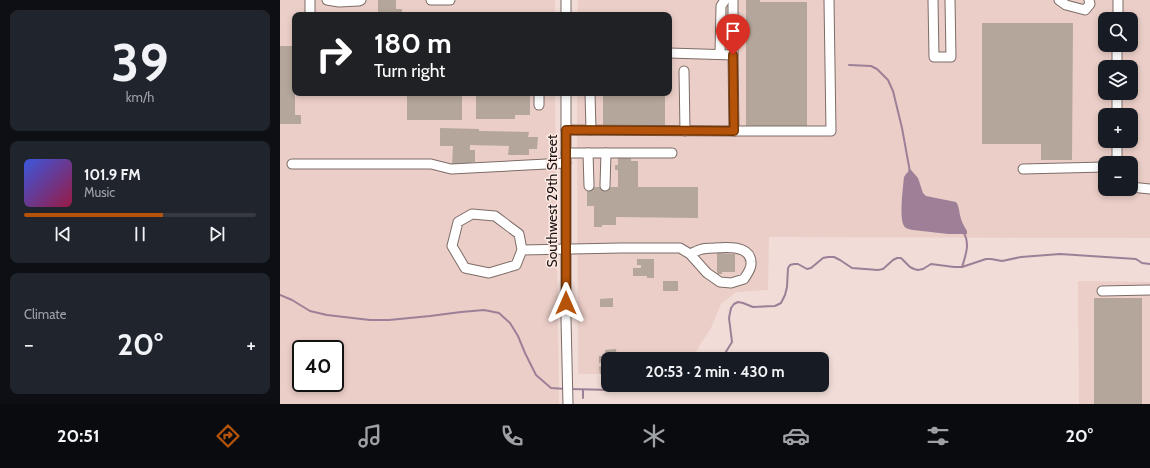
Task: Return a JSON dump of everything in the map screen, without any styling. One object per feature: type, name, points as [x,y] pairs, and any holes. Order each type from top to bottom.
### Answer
[{"type":"street","points":[[310,0],[310,12]]},
{"type":"street","points":[[327,0],[339,2],[361,0]]},
{"type":"street","points":[[431,0],[450,0]]},
{"type":"street","points":[[566,0],[566,12]]},
{"type":"street","points":[[720,54],[721,6],[725,0]]},
{"type":"street","points":[[733,0],[734,131]]},
{"type":"street","points":[[566,130],[831,131],[829,0]]},
{"type":"street","points":[[933,0],[934,57],[951,57],[950,0]]},
{"type":"street","points":[[1059,0],[1066,5],[1085,10],[1090,4],[1089,0]]},
{"type":"street","points":[[1118,0],[1118,12]]},
{"type":"street","points":[[672,53],[733,55]]},
{"type":"street","points":[[684,71],[684,131]]},
{"type":"street","points":[[539,96],[539,105]]},
{"type":"street","name":"Southwest 29th Street","points":[[566,96],[568,400]]},
{"type":"street","points":[[590,96],[591,130]]},
{"type":"street","points":[[588,153],[589,186]]},
{"type":"street","points":[[292,164],[432,164],[451,169],[566,158],[588,153],[672,153]]},
{"type":"street","points":[[606,153],[606,186]]},
{"type":"street","points":[[1023,170],[1098,167]]},
{"type":"street","points":[[1138,187],[1150,188]]},
{"type":"street","points":[[472,214],[495,216],[519,234],[522,250],[516,265],[489,273],[465,268],[452,246],[458,222],[472,214]]},
{"type":"street","points":[[522,250],[680,248],[690,254],[707,273],[720,282],[731,283],[744,279],[752,262],[748,254],[740,249],[729,247],[708,248],[698,250],[690,254]]},
{"type":"street","points":[[1102,291],[1150,290]]},
{"type":"shaded area","points":[[280,0],[555,0],[555,12],[292,12],[292,96],[555,96],[559,404],[280,404]]},
{"type":"shaded area","points":[[578,0],[1150,0],[1150,238],[769,237],[768,290],[736,292],[721,304],[711,328],[696,352],[601,352],[601,374],[578,374],[577,96],[672,96],[672,12],[577,12]]},
{"type":"shaded area","points":[[909,169],[918,178],[923,193],[926,196],[956,202],[967,234],[948,234],[913,230],[904,226],[902,216],[902,195],[904,177]]},
{"type":"shaded area","points":[[1078,281],[1150,282],[1150,404],[1079,404]]},
{"type":"building","points":[[378,0],[396,0],[396,9],[402,9],[402,12],[378,12]]},
{"type":"building","points":[[746,0],[760,0],[760,2],[807,2],[807,126],[746,126]]},
{"type":"building","points":[[982,23],[1073,23],[1072,160],[1041,160],[1041,144],[982,144]]},
{"type":"building","points":[[280,46],[292,46],[292,96],[295,96],[295,115],[301,115],[301,124],[280,124]]},
{"type":"building","points":[[407,96],[462,96],[462,120],[407,120]]},
{"type":"building","points":[[476,96],[530,96],[530,115],[515,115],[515,119],[476,119]]},
{"type":"building","points":[[603,96],[665,96],[665,126],[603,125]]},
{"type":"building","points":[[440,128],[479,129],[479,131],[529,132],[528,137],[538,137],[537,149],[529,149],[529,155],[508,155],[509,146],[470,145],[470,150],[475,150],[475,162],[471,162],[471,166],[452,165],[453,146],[440,146]]},
{"type":"building","points":[[618,157],[631,157],[631,161],[638,161],[638,187],[698,187],[698,218],[616,217],[616,225],[602,225],[602,227],[594,227],[594,206],[587,206],[587,187],[618,187],[618,170],[615,170],[615,165],[618,165]]},
{"type":"building","points":[[717,253],[735,254],[735,272],[722,272],[722,274],[717,274]]},
{"type":"building","points":[[637,259],[654,259],[654,278],[647,278],[647,276],[633,276],[633,268],[641,268],[641,265],[637,265]]},
{"type":"building","points":[[663,281],[678,281],[678,291],[663,291]]},
{"type":"building","points":[[613,298],[613,307],[600,307],[600,299]]},
{"type":"building","points":[[1094,298],[1142,298],[1142,404],[1094,404]]},
{"type":"building","points":[[616,349],[616,352],[605,352],[605,350]]},
{"type":"building","points":[[599,356],[601,356],[601,362],[599,363]]},
{"type":"building","points":[[601,366],[601,374],[600,374],[599,367]]},
{"type":"waterway","points":[[849,65],[871,66],[877,69],[888,80],[893,91],[902,128],[910,172]]},
{"type":"waterway","points":[[962,267],[967,245],[963,232]]},
{"type":"waterway","points":[[726,352],[732,342],[729,318],[731,308],[734,304],[738,302],[753,307],[775,306],[781,303],[787,287],[788,268],[790,265],[794,264],[798,264],[807,269],[811,268],[823,258],[834,257],[852,268],[878,270],[883,269],[893,260],[901,258],[910,267],[918,270],[931,264],[962,267],[986,259],[1002,261],[1021,257],[1060,254],[1136,259],[1142,263],[1150,264]]},
{"type":"waterway","points":[[280,295],[292,300],[310,311],[327,315],[370,320],[389,320],[484,310],[499,313],[510,323],[518,336],[536,375],[551,388],[566,389]]},
{"type":"waterway","points":[[570,389],[601,390]]},
{"type":"waterway","points":[[583,390],[583,398]]},
{"type":"route","points":[[566,303],[566,130],[734,131],[733,55]]}]
